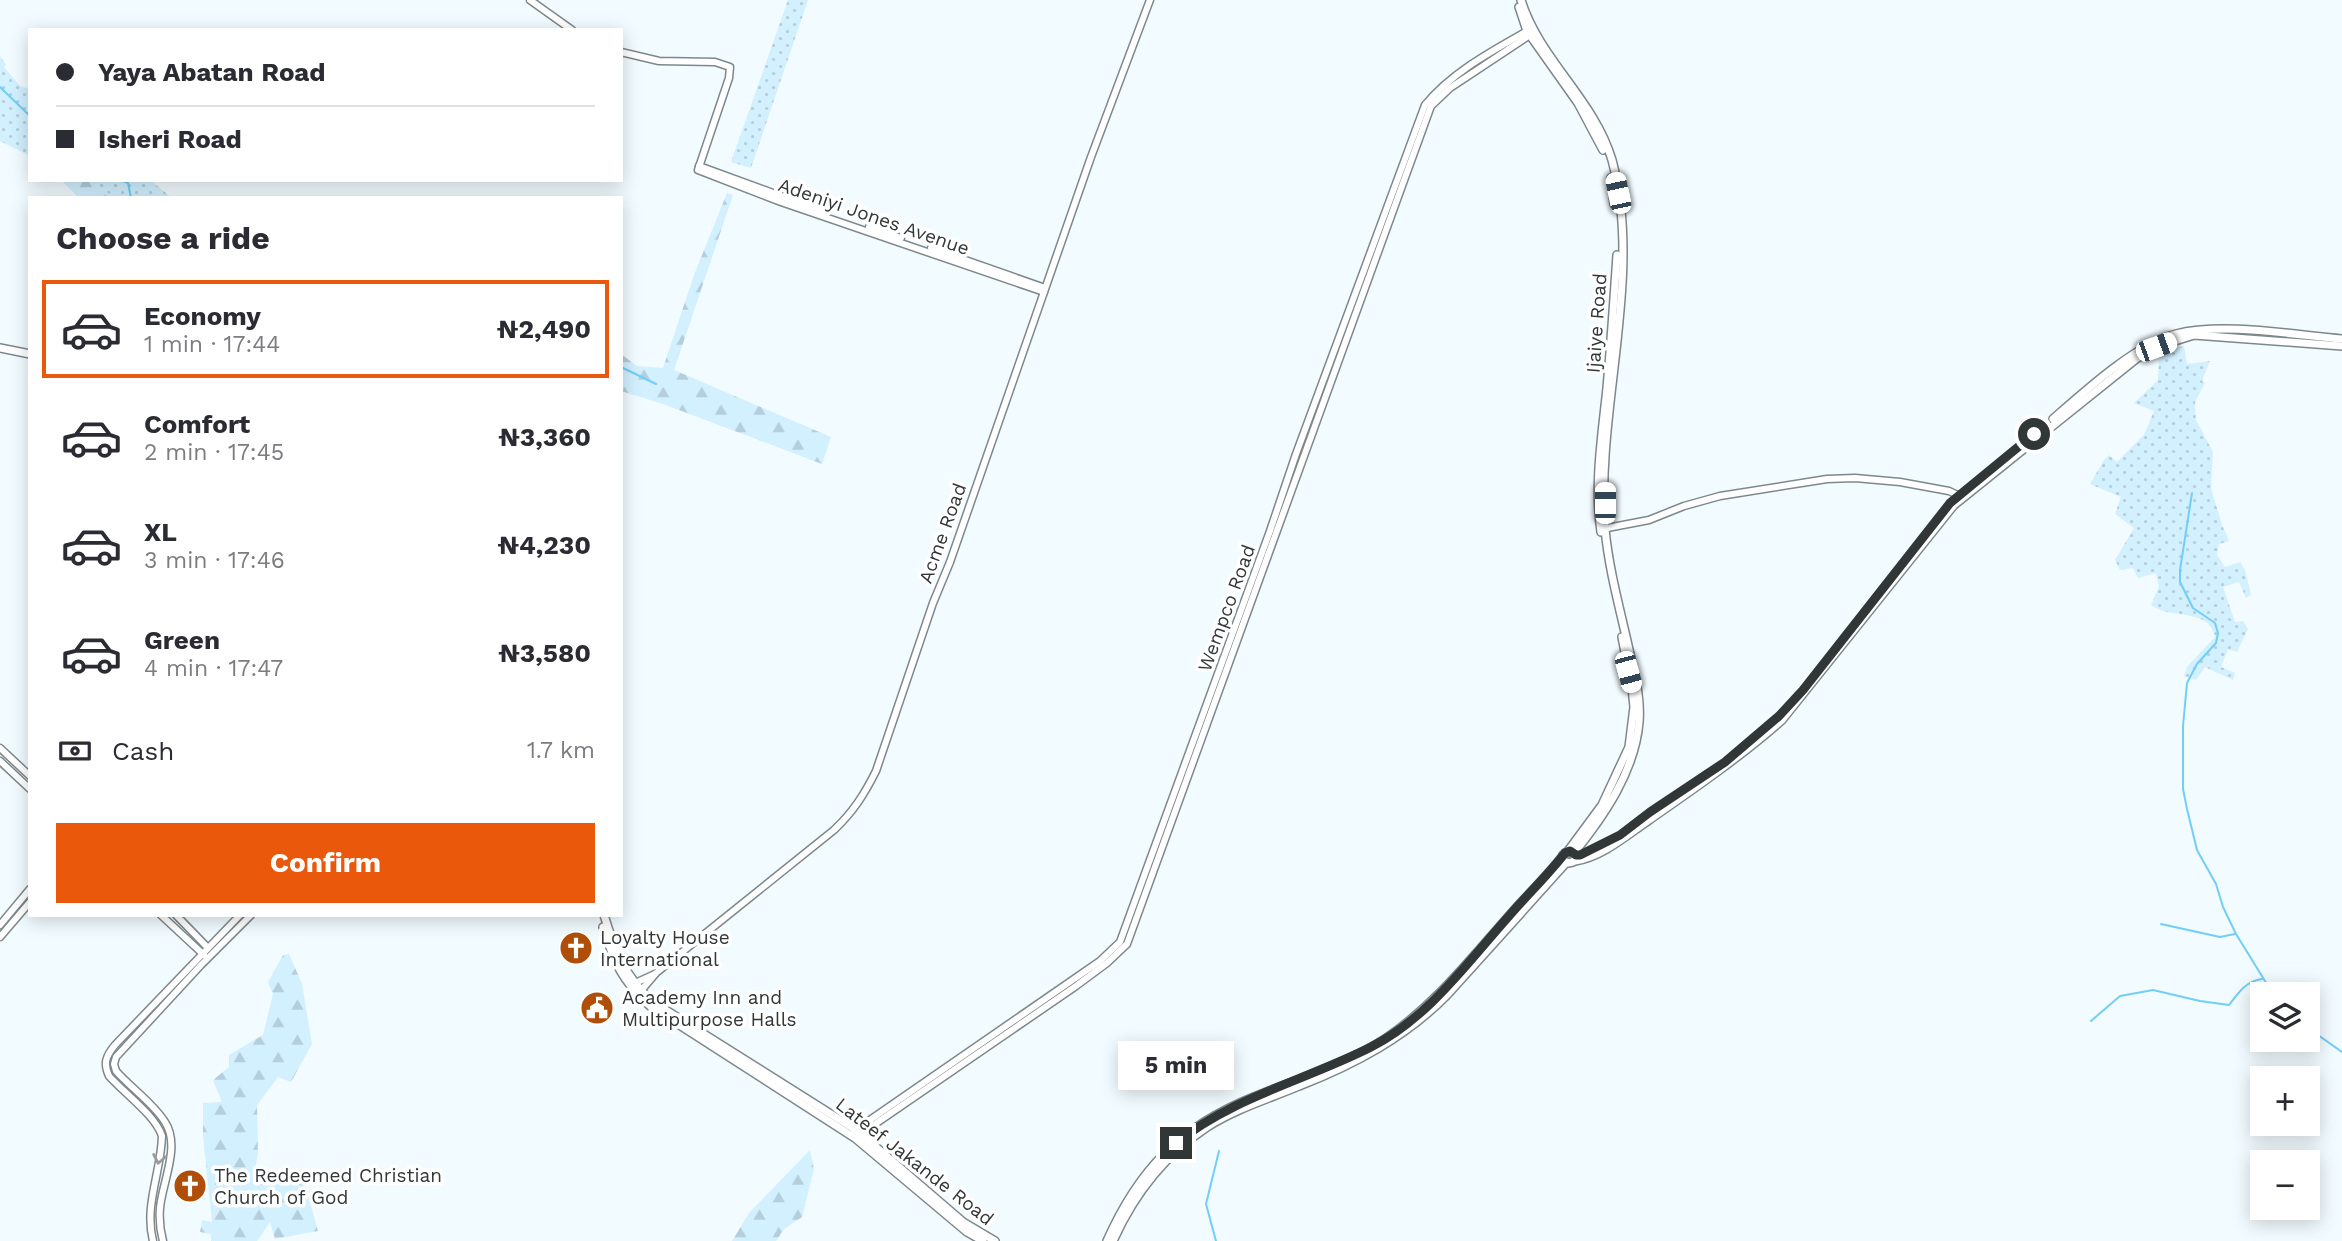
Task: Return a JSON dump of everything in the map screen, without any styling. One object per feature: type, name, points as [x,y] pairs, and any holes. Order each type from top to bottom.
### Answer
[{"type":"main road","name":"Ijaiye Road","points":[[1374,1049],[1437,1005],[1570,856],[1606,808],[1633,753],[1639,722],[1598,508],[1618,245],[1609,167],[1590,122],[1531,32],[1519,0]]},
{"type":"main road","points":[[1570,856],[1591,852],[1620,835],[1725,762],[1779,716],[1960,496],[2136,359],[2156,347],[2194,335],[2342,339]]},
{"type":"main road","points":[[2294,338],[2342,346]]},
{"type":"main road","points":[[0,348],[28,354]]},
{"type":"main road","name":"Lateef Jakande Road","points":[[603,917],[614,961],[639,993],[869,1141],[963,1222],[995,1241]]},
{"type":"main road","points":[[1107,1241],[1135,1186],[1154,1163],[1189,1132],[1234,1106],[1374,1049]]},
{"type":"main road","points":[[1112,1241],[1140,1190],[1166,1160],[1195,1135],[1227,1116],[1334,1071],[1374,1049]]},
{"type":"main road","points":[[869,1141],[870,1125]]},
{"type":"main road","name":"Lateef Jakande Road","points":[[855,1134],[967,1232],[983,1241]]},
{"type":"street","points":[[530,0],[569,28]]},
{"type":"street","name":"Acme Road","points":[[639,993],[656,973],[834,830],[850,815],[865,793],[876,771],[1044,290],[1150,0]]},
{"type":"street","name":"Wempco Road","points":[[855,1134],[1074,983],[1115,949],[1125,932],[1425,104],[1461,71],[1531,32]]},
{"type":"street","name":"Adeniyi Jones Avenue","points":[[623,52],[659,61],[715,62],[730,67],[729,78],[698,168],[781,202],[1044,290]]},
{"type":"street","points":[[1603,529],[1649,520],[1720,496],[1827,479],[1855,478],[1900,482],[1960,496]]},
{"type":"street","points":[[0,748],[28,774]]},
{"type":"street","points":[[0,761],[28,787]]},
{"type":"street","points":[[0,925],[28,892]]},
{"type":"street","points":[[0,937],[28,904]]},
{"type":"street","points":[[163,917],[201,954],[209,957]]},
{"type":"street","points":[[178,917],[208,946],[209,957]]},
{"type":"street","points":[[153,1241],[149,1226],[149,1208],[162,1136],[159,1129],[109,1076],[105,1061],[115,1045],[238,917]]},
{"type":"street","points":[[163,1241],[159,1226],[160,1208],[172,1145],[170,1132],[166,1124],[116,1071],[114,1064],[116,1057],[249,917]]},
{"type":"street","points":[[177,931],[184,923]]},
{"type":"street","points":[[632,985],[656,973]]},
{"type":"street","name":"Wempco Road","points":[[855,1134],[1074,983]]},
{"type":"street","points":[[140,1108],[146,1102]]},
{"type":"green space","points":[[788,0],[808,0],[751,168],[731,162]]},
{"type":"green space","points":[[0,56],[6,65],[4,67],[20,86],[28,88],[28,155],[0,141]]},
{"type":"green space","points":[[63,182],[94,182],[112,196],[77,196]]},
{"type":"green space","points":[[94,182],[152,182],[170,196],[112,196]]},
{"type":"green space","points":[[727,193],[733,195],[674,370],[831,437],[822,464],[623,392],[623,356],[637,366],[663,368],[694,275]]},
{"type":"green space","points":[[2184,346],[2187,364],[2210,361],[2202,381],[2205,383],[2195,402],[2196,420],[2213,452],[2211,488],[2229,541],[2219,544],[2217,555],[2225,567],[2240,562],[2245,570],[2251,595],[2246,598],[2239,582],[2223,587],[2235,622],[2243,621],[2248,629],[2237,652],[2228,649],[2221,667],[2235,673],[2233,680],[2205,667],[2196,680],[2184,676],[2187,667],[2215,637],[2213,629],[2196,617],[2165,612],[2151,605],[2159,587],[2156,573],[2138,578],[2133,568],[2120,570],[2115,560],[2134,528],[2115,514],[2121,497],[2090,484],[2109,455],[2117,462],[2144,435],[2154,411],[2134,403],[2158,380],[2159,352]]},
{"type":"green space","points":[[289,954],[302,984],[312,1044],[291,1082],[278,1077],[257,1105],[258,1153],[254,1174],[272,1181],[301,1171],[318,1231],[275,1239],[270,1222],[257,1241],[211,1241],[211,1234],[200,1232],[202,1220],[212,1222],[203,1136],[203,1103],[222,1102],[213,1080],[229,1067],[229,1055],[263,1035],[273,994],[268,982],[283,955]]},
{"type":"green space","points":[[810,1150],[814,1169],[802,1217],[784,1229],[776,1241],[732,1241],[749,1213]]},
{"type":"waterway","points":[[0,87],[28,114]]},
{"type":"waterway","points":[[125,182],[128,183],[131,196]]},
{"type":"waterway","points":[[623,368],[656,384]]},
{"type":"waterway","points":[[2192,493],[2180,582],[2193,608],[2215,623],[2218,633],[2216,643],[2197,664],[2187,683],[2183,726],[2183,789],[2197,850],[2216,884],[2236,934],[2266,982]]},
{"type":"waterway","points":[[2161,924],[2220,937],[2235,934]]},
{"type":"waterway","points":[[2091,1021],[2120,996],[2153,990],[2229,1005],[2247,985],[2262,979]]},
{"type":"waterway","points":[[2320,1036],[2342,1052]]},
{"type":"waterway","points":[[1216,1241],[1206,1204],[1219,1151]]},
{"type":"place","name":"Loyalty House International","points":[[576,948]]},
{"type":"place","name":"Academy Inn and Multipurpose Halls","points":[[597,1008]]},
{"type":"place","name":"The Redeemed Christian Church of God","points":[[190,1186]]},
{"type":"route","points":[[1176,1143],[1206,1120],[1225,1110],[1332,1066],[1388,1037],[1423,1011],[1446,988],[1565,853],[1570,851],[1580,855],[1591,852],[1620,835],[1742,750],[1794,700],[1950,503],[2034,434]]}]
